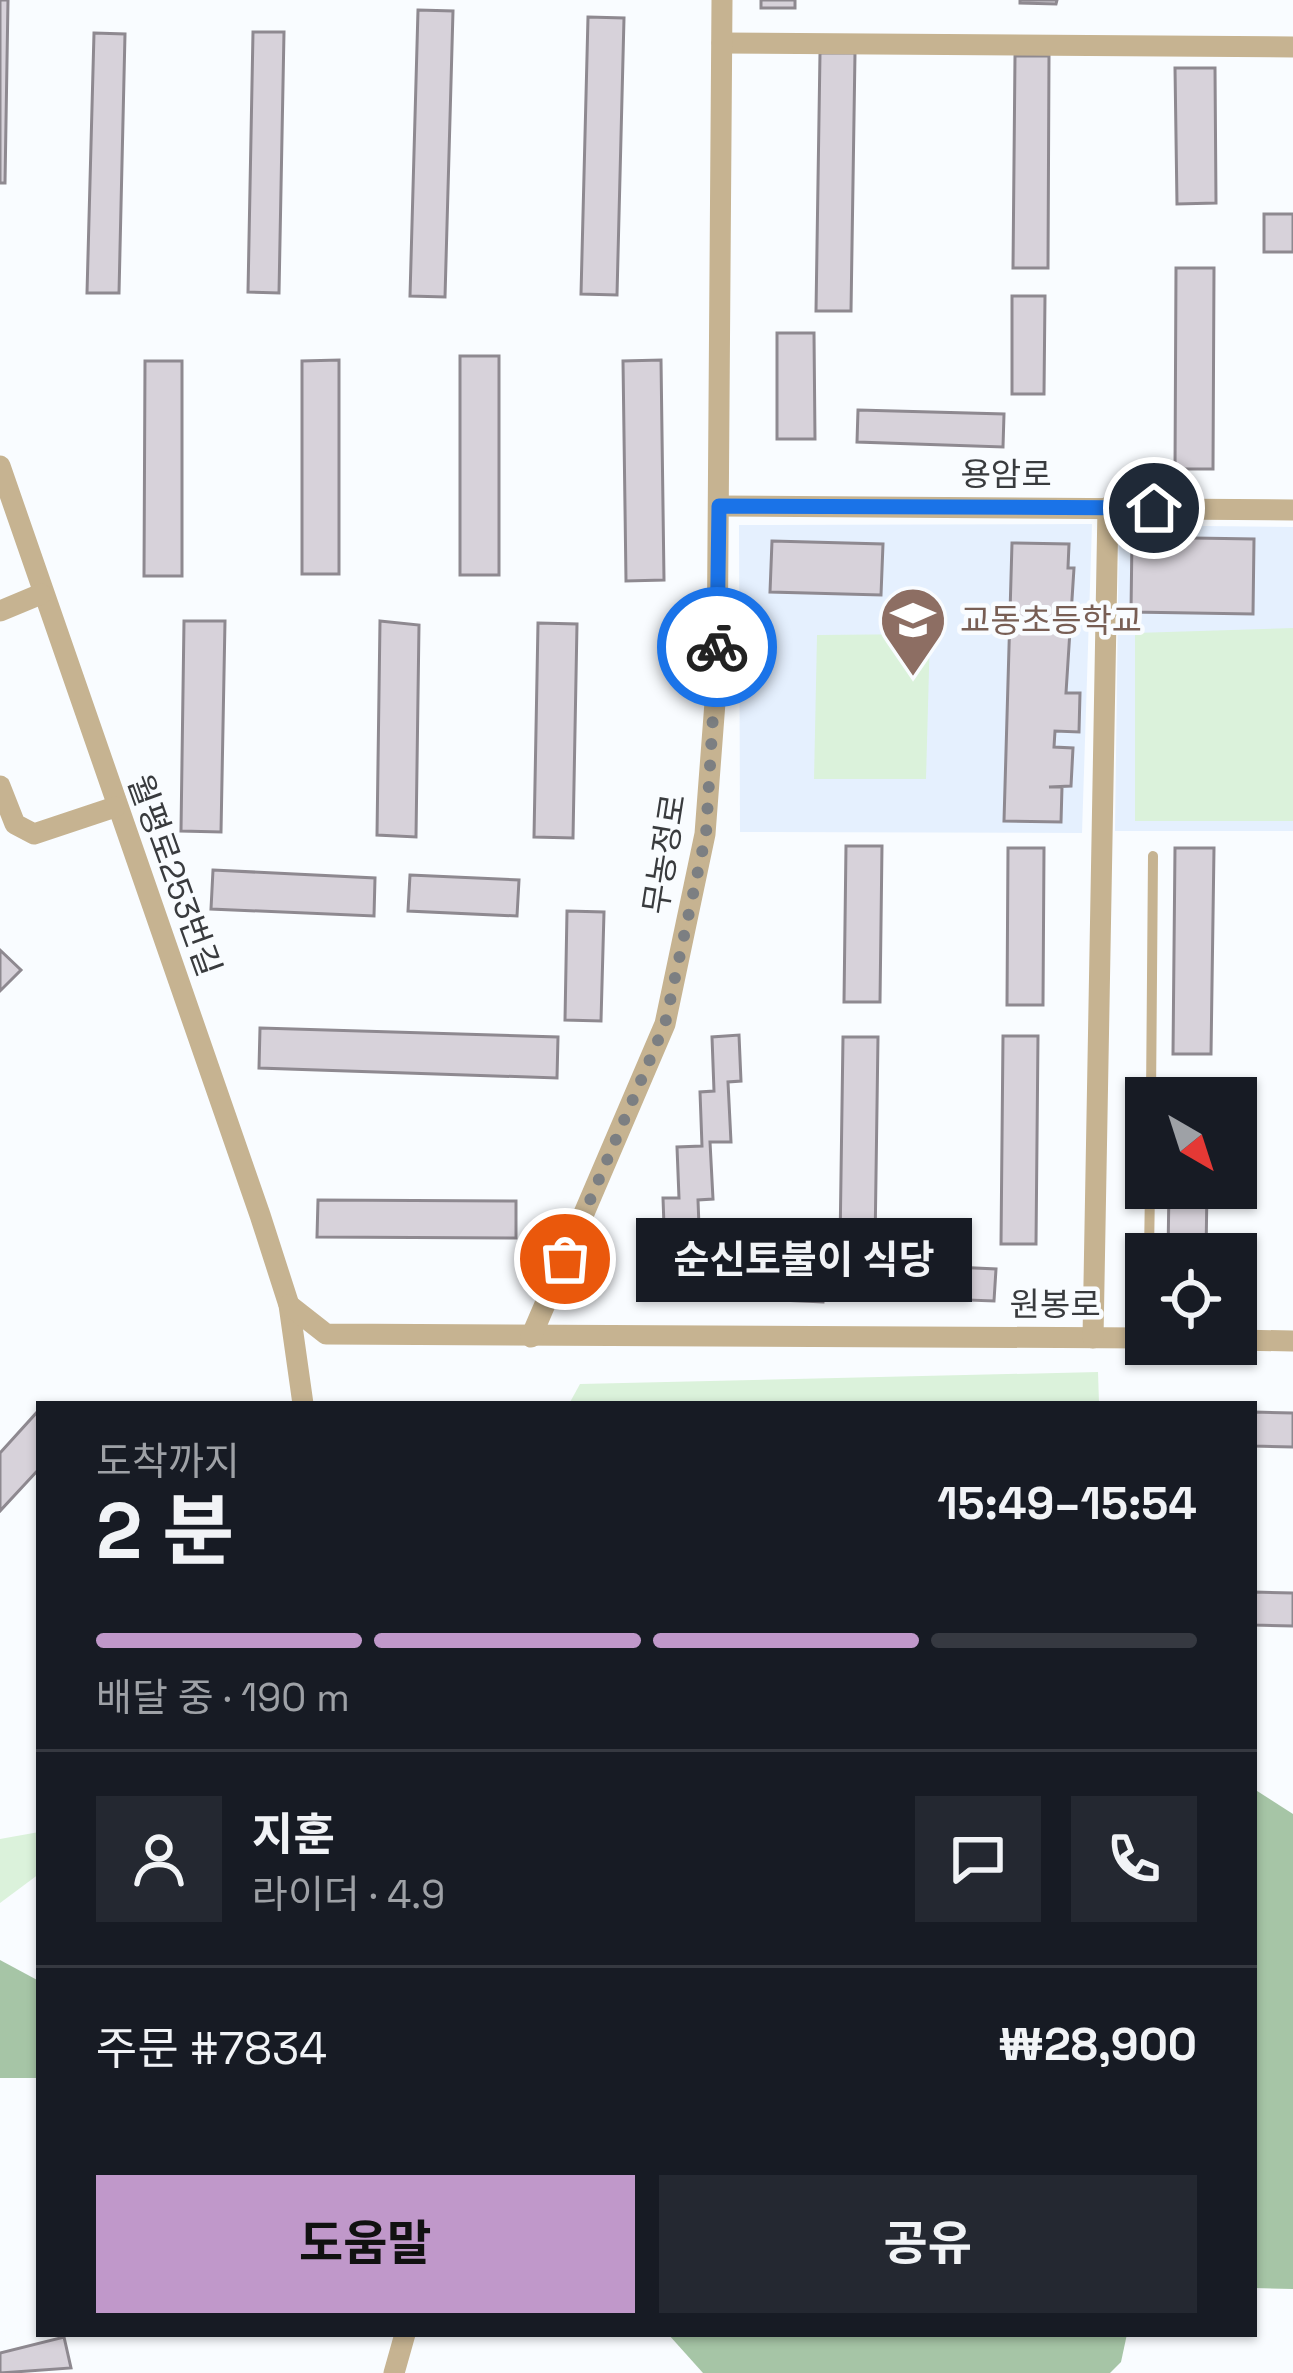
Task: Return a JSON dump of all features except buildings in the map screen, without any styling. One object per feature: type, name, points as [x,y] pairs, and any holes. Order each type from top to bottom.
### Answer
[{"type":"street","name":"무농정로","points":[[531,1337],[665,1024],[706,834],[717,676],[722,0]]},
{"type":"street","points":[[722,43],[1293,47]]},
{"type":"street","name":"월평로253번길","points":[[0,466],[289,1305]]},
{"type":"street","name":"용암로","points":[[719,506],[1293,510]]},
{"type":"street","points":[[1093,1338],[1108,507]]},
{"type":"street","points":[[0,611],[41,594]]},
{"type":"street","points":[[0,786],[15,824],[34,834],[115,807]]},
{"type":"street","points":[[289,1305],[326,1334],[531,1337]]},
{"type":"street","points":[[289,1305],[303,1401]]},
{"type":"street","name":"원봉로","points":[[531,1337],[1125,1338]]},
{"type":"street","points":[[1257,1340],[1293,1341]]},
{"type":"street","points":[[394,2373],[404,2337]]},
{"type":"lane","points":[[1151,1077],[1154,856]]},
{"type":"shaded area","name":"교동초등학교","points":[[1092,524],[1082,833],[740,832],[739,525]]},
{"type":"shaded area","points":[[1119,525],[1293,527],[1293,831],[1115,831]]},
{"type":"green space","points":[[1293,628],[1293,821],[1135,821],[1135,633]]},
{"type":"green space","points":[[930,634],[926,779],[814,779],[817,635]]},
{"type":"green space","points":[[1098,1372],[1099,1401],[571,1401],[580,1384]]},
{"type":"green space","points":[[1257,1791],[1293,1814],[1293,2289],[1257,2288]]},
{"type":"green space","points":[[36,1833],[36,1876],[0,1903],[0,1839]]},
{"type":"green space","points":[[0,1960],[36,1979],[36,2078],[0,2078]]},
{"type":"green space","points":[[671,2337],[1126,2337],[1121,2362],[1110,2373],[703,2373]]},
{"type":"way so far","points":[[565,1259],[665,1024],[706,834],[717,647]]},
{"type":"place","name":"교동초등학교","points":[[913,679]]},
{"type":"place","name":"순신토불이 식당","points":[[565,1259]]},
{"type":"route","points":[[717,647],[719,506],[1154,508]]}]
